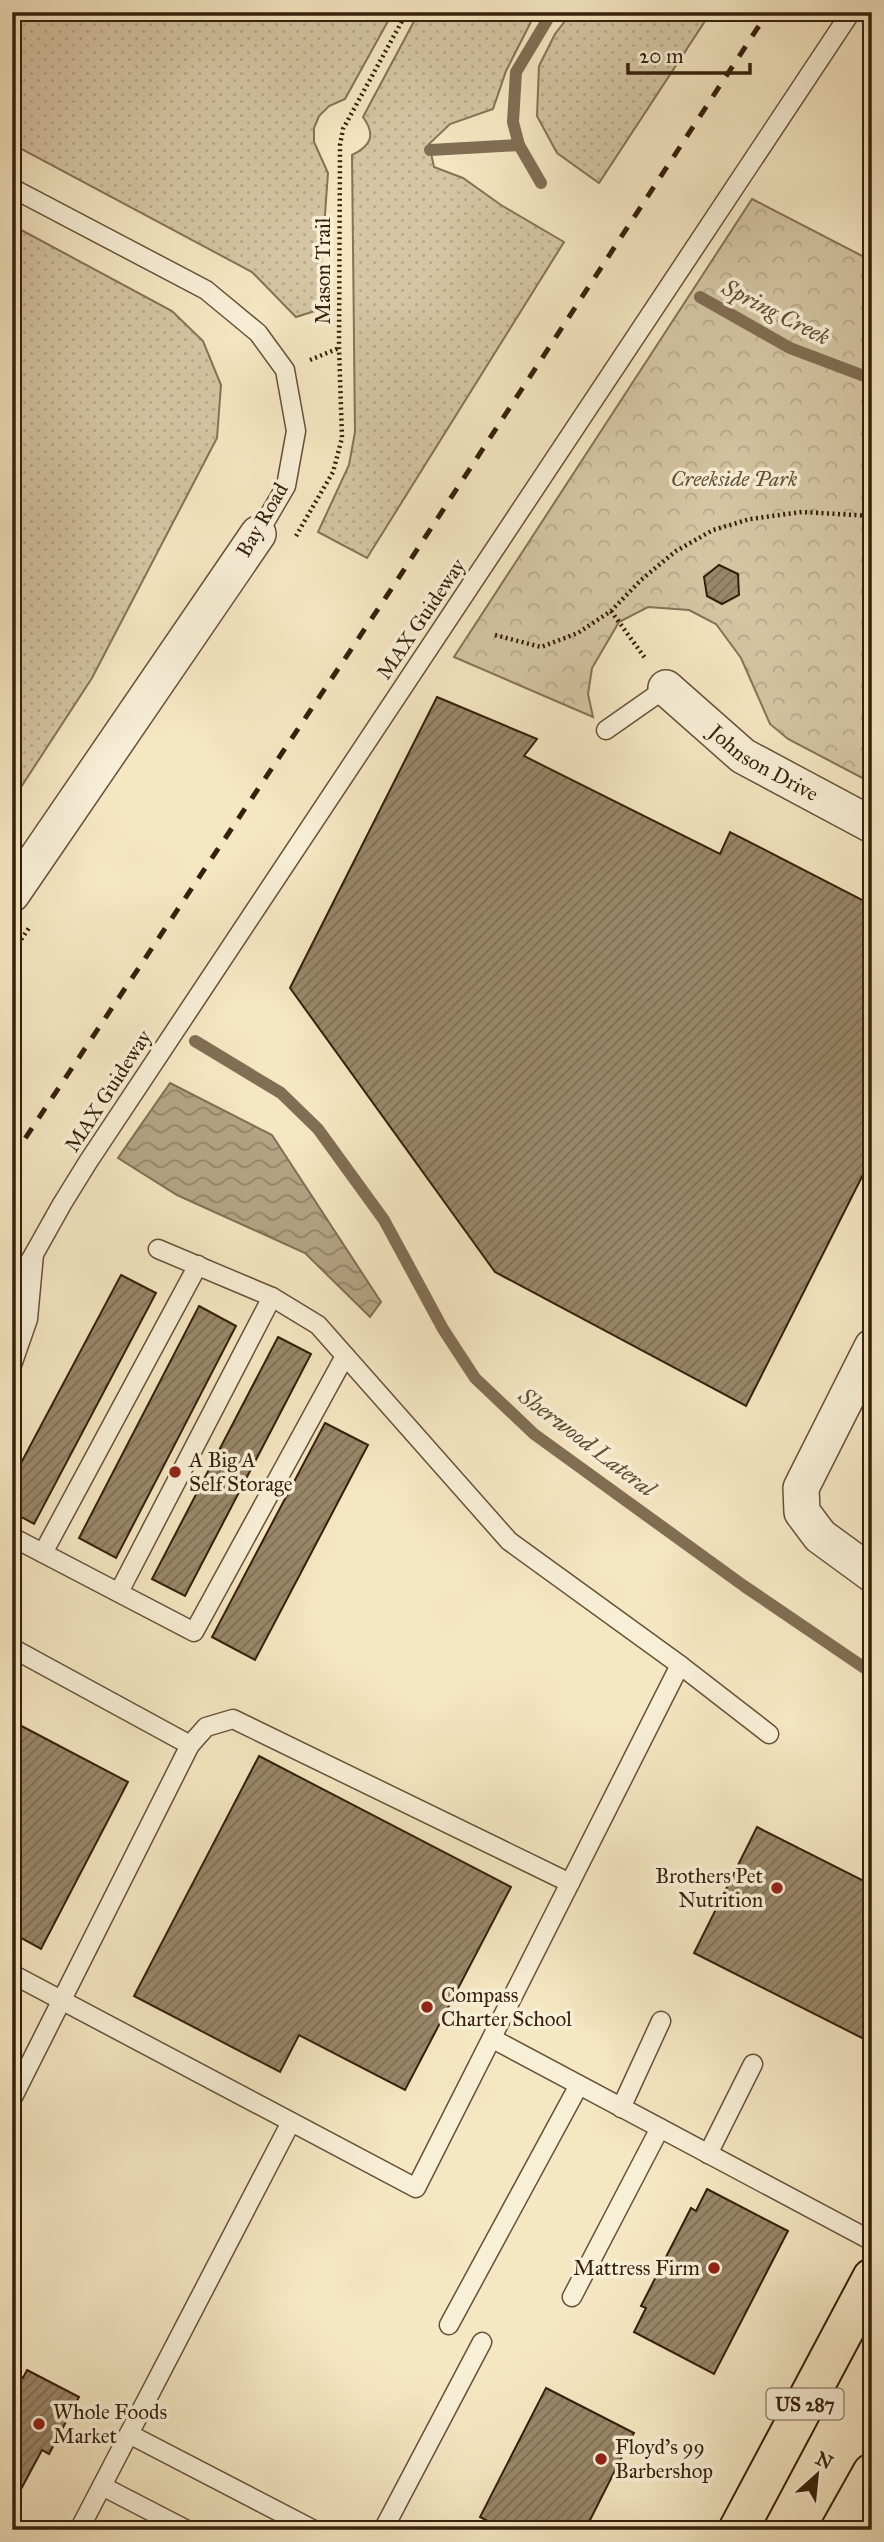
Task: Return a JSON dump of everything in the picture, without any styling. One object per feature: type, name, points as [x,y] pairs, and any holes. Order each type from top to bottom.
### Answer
[{"type":"highway","name":"US 287","points":[[738,2530],[872,2278]]},
{"type":"highway","points":[[855,2517],[872,2473]]},
{"type":"street","name":"Bay Road","points":[[12,894],[258,534]]},
{"type":"street","name":"Johnson Drive","points":[[666,688],[743,756],[872,825]]},
{"type":"street","points":[[872,1346],[801,1488],[802,1512],[820,1536],[872,1574]]},
{"type":"lane","name":"MAX Guideway","points":[[12,1291],[88,1162],[851,12]]},
{"type":"lane","name":"Bay Road","points":[[12,188],[206,290],[258,333],[285,370],[296,431],[286,486],[258,534]]},
{"type":"lane","points":[[606,730],[666,688]]},
{"type":"lane","points":[[158,1249],[272,1297],[318,1325],[509,1541],[680,1665],[769,1734]]},
{"type":"lane","name":"MAX Guideway","points":[[12,1365],[28,1319],[34,1254]]},
{"type":"lane","points":[[43,1553],[198,1265]]},
{"type":"lane","points":[[119,1592],[272,1297]]},
{"type":"lane","points":[[12,1537],[194,1632],[345,1356]]},
{"type":"lane","points":[[12,1648],[190,1745]]},
{"type":"lane","points":[[12,1974],[415,2188],[680,1665]]},
{"type":"lane","points":[[13,2096],[190,1745],[206,1727],[233,1719],[570,1883]]},
{"type":"lane","points":[[621,2108],[661,2021]]},
{"type":"lane","points":[[492,2039],[872,2241]]},
{"type":"lane","points":[[708,2154],[753,2064]]},
{"type":"lane","points":[[449,2325],[579,2085]]},
{"type":"lane","points":[[79,2530],[290,2122]]},
{"type":"lane","points":[[572,2297],[660,2128]]},
{"type":"lane","points":[[383,2530],[482,2342]]},
{"type":"lane","points":[[129,2434],[314,2530]]},
{"type":"lane","points":[[102,2486],[187,2530]]},
{"type":"path","name":"Mason Trail","points":[[296,535],[333,472],[342,438],[338,348],[340,145],[343,129],[407,12]]},
{"type":"path","points":[[495,635],[541,647],[578,633],[611,611],[641,580],[676,551],[713,530],[750,519],[802,512],[872,516]]},
{"type":"path","points":[[611,611],[666,688]]},
{"type":"green space","points":[[12,12],[393,12],[345,99],[329,106],[319,116],[314,128],[314,142],[328,173],[318,310],[296,317],[252,272],[12,144]]},
{"type":"green space","points":[[419,12],[536,12],[506,71],[493,109],[450,124],[429,144],[434,167],[463,178],[501,205],[564,242],[367,558],[318,532],[349,465],[355,432],[352,155],[364,148],[370,139],[363,117]]},
{"type":"green space","points":[[572,12],[711,12],[599,183],[557,153],[537,116],[539,66],[555,34]]},
{"type":"green space","name":"Creekside Park","points":[[752,199],[872,261],[872,783],[788,739],[770,724],[741,658],[716,624],[689,610],[648,607],[619,622],[592,668],[588,694],[593,717],[454,657]]},
{"type":"green space","points":[[12,225],[172,311],[203,341],[221,385],[217,438],[92,678],[12,801]]},
{"type":"water","points":[[170,1083],[272,1135],[381,1302],[370,1317],[305,1253],[177,1195],[118,1158]]},
{"type":"building","points":[[719,565],[738,574],[739,595],[722,604],[707,596],[704,577]]},
{"type":"building","points":[[437,697],[537,739],[524,756],[720,854],[730,832],[872,905],[872,1157],[746,1406],[495,1272],[290,988]]},
{"type":"building","points":[[121,1275],[156,1293],[34,1524],[12,1512],[12,1480]]},
{"type":"building","points":[[199,1306],[236,1326],[116,1558],[79,1538]]},
{"type":"building","points":[[278,1337],[311,1354],[185,1596],[152,1579]]},
{"type":"building","points":[[325,1423],[368,1445],[255,1660],[212,1637]]},
{"type":"building","points":[[12,1721],[128,1782],[41,1949],[12,1933]]},
{"type":"building","points":[[259,1756],[511,1887],[405,2090],[299,2035],[280,2072],[134,1996]]},
{"type":"building","points":[[757,1827],[872,1885],[872,2043],[694,1953]]},
{"type":"building","name":"Mattress Firm","points":[[707,2189],[788,2231],[714,2374],[634,2332],[646,2308],[641,2306],[691,2208],[696,2211]]},
{"type":"building","name":"Whole Foods Market","points":[[27,2370],[79,2397],[49,2454],[42,2450],[12,2506],[12,2372],[23,2378]]},
{"type":"building","points":[[546,2388],[634,2433],[585,2530],[505,2530],[480,2517]]},
{"type":"waterway","name":"Spring Creek","points":[[541,183],[519,145],[513,122],[516,72],[552,12]]},
{"type":"waterway","points":[[430,150],[519,145]]},
{"type":"waterway","name":"Spring Creek","points":[[700,297],[790,348],[872,379]]},
{"type":"waterway","name":"Sherwood Lateral","points":[[195,1041],[281,1093],[318,1129],[384,1220],[443,1329],[475,1378],[534,1434],[744,1586],[872,1673]]},
{"type":"railway","points":[[12,1158],[394,585],[768,12]]},
{"type":"place","name":"A Big A Self Storage","points":[[175,1472]]},
{"type":"place","name":"Brothers Pet Nutrition","points":[[777,1888]]},
{"type":"place","name":"Compass Charter School","points":[[427,2007]]},
{"type":"place","name":"Mattress Firm","points":[[714,2268]]},
{"type":"place","name":"Whole Foods Market","points":[[39,2424]]},
{"type":"place","name":"Floyd's 99 Barbershop","points":[[601,2459]]}]
